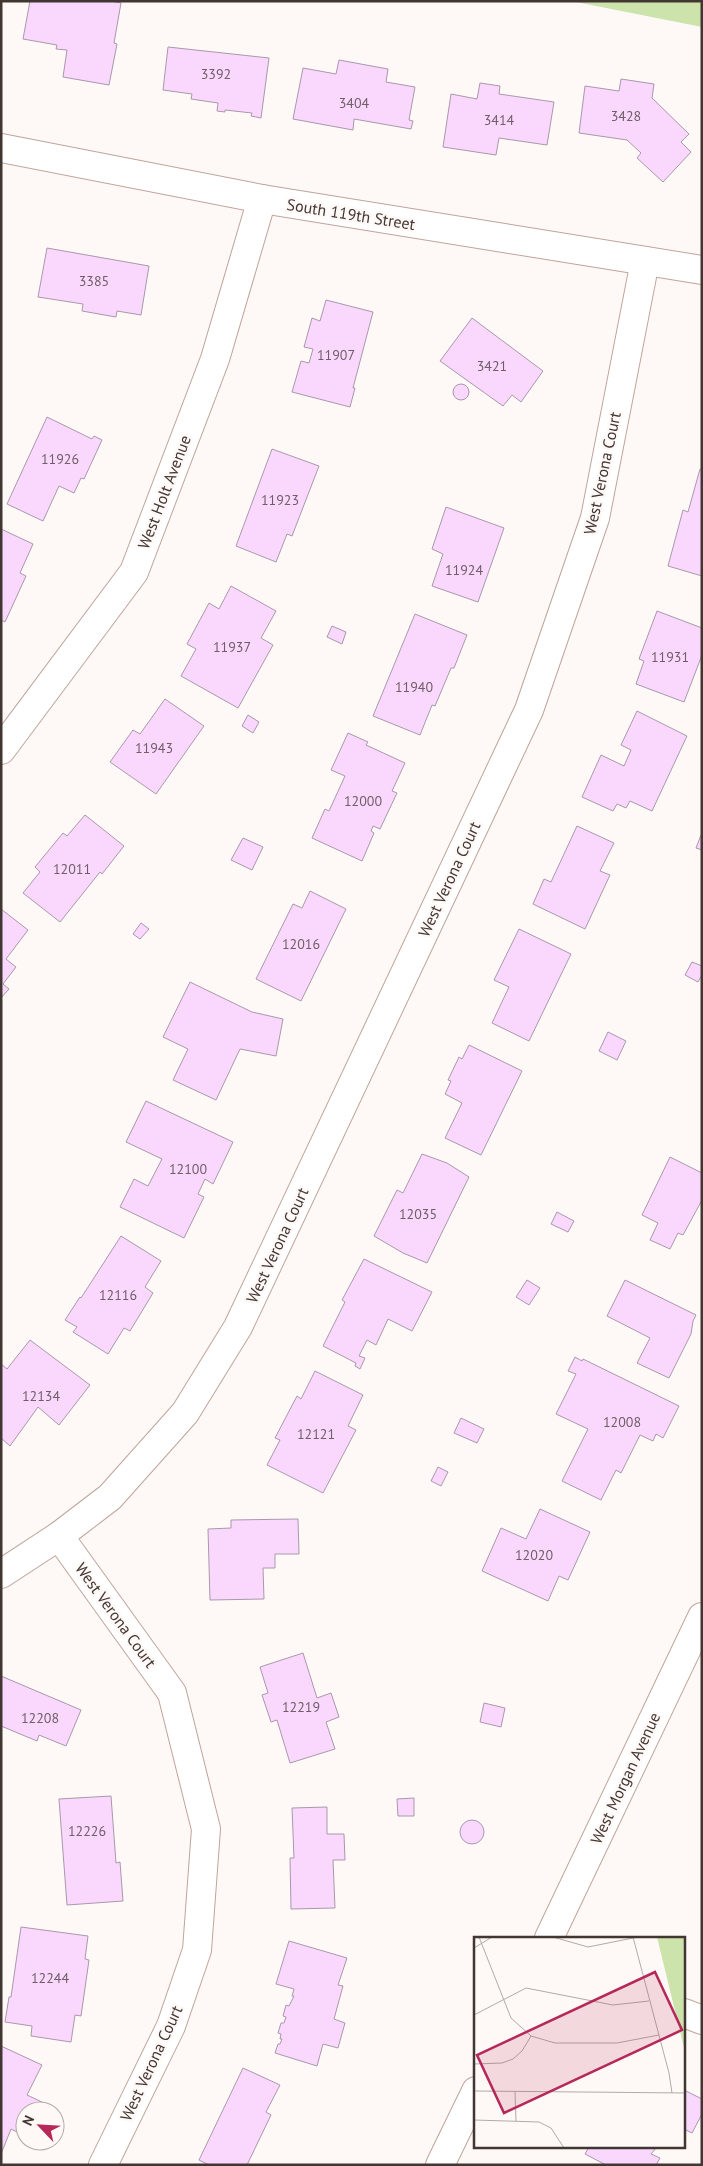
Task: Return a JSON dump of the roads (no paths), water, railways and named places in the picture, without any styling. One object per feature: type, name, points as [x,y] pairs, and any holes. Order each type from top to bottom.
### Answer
[{"type":"street","name":"South 119th Street","points":[[1,148],[262,199],[702,270]]},
{"type":"street","name":"West Holt Avenue","points":[[1,750],[134,572],[215,359],[262,199]]},
{"type":"street","name":"West Verona Court","points":[[103,2165],[171,2026],[197,1950],[206,1829],[172,1693],[59,1536],[110,1497],[185,1413],[238,1327],[529,710],[595,518],[645,261]]},
{"type":"street","points":[[1,1574],[59,1536]]},
{"type":"street","name":"West Morgan Avenue","points":[[548,1937],[702,1617]]},
{"type":"street","points":[[686,2014],[702,2020]]},
{"type":"street","points":[[440,2165],[474,2095]]}]
